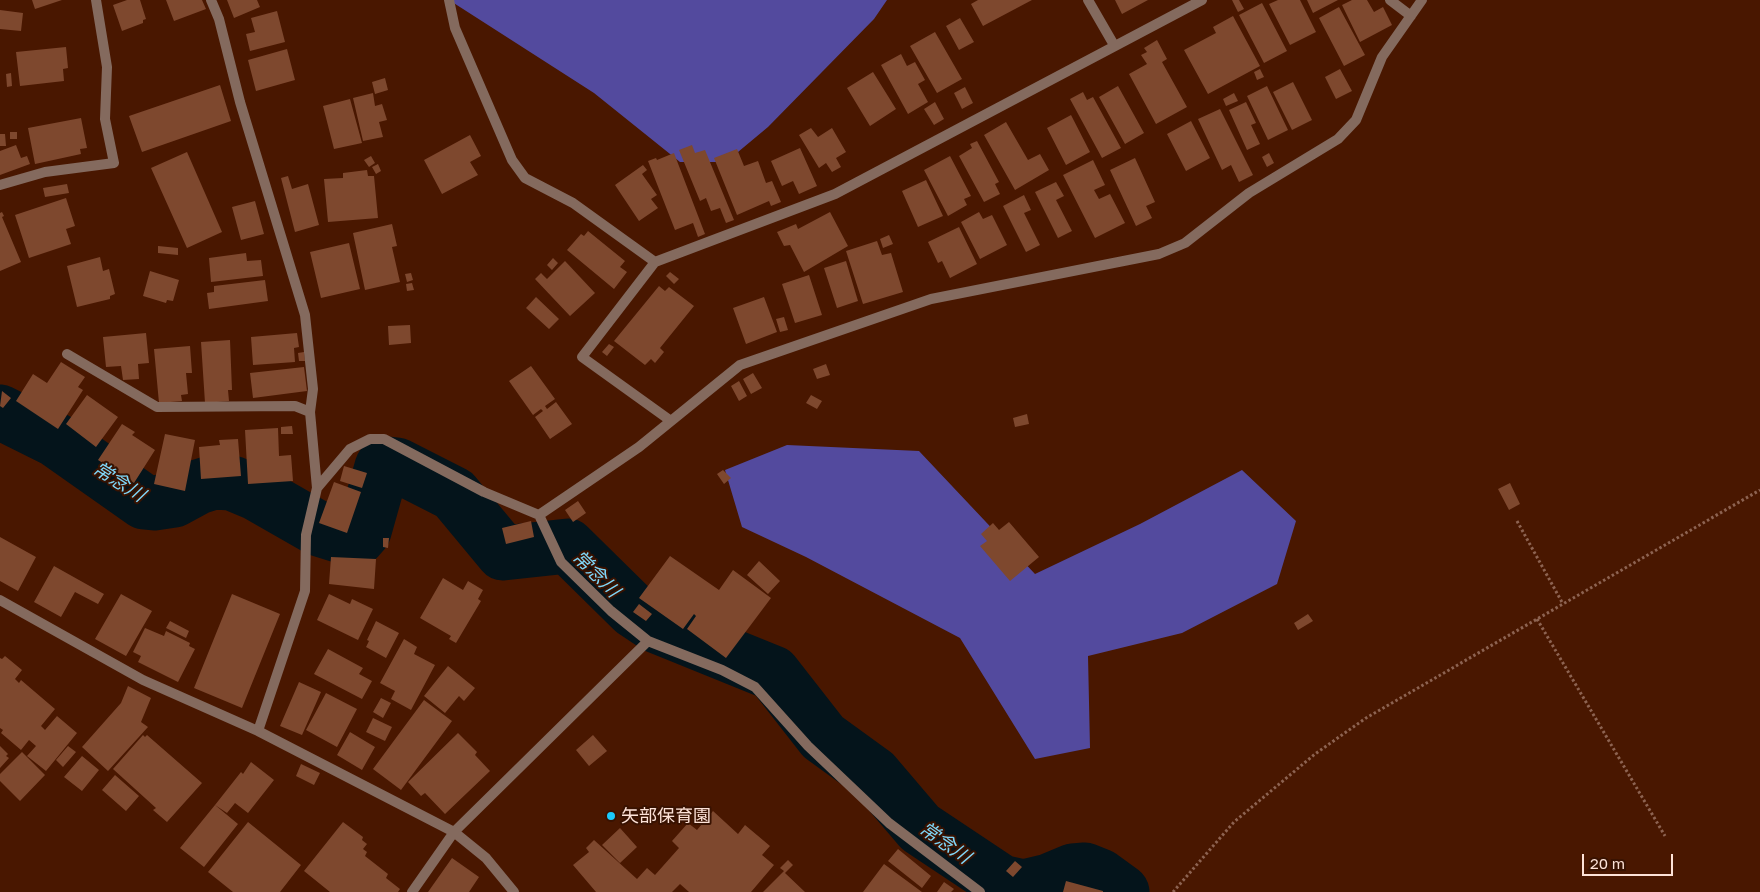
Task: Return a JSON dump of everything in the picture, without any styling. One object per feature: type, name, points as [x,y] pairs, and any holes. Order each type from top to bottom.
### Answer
[{"type":"street","points":[[0,185],[46,172],[114,163],[105,119],[107,67],[96,0]]},
{"type":"street","points":[[212,0],[219,19],[240,102],[305,315],[313,389],[310,412],[317,488],[306,535],[305,591],[258,731]]},
{"type":"street","points":[[449,0],[455,28],[512,160],[525,178],[573,203],[655,262]]},
{"type":"street","points":[[1088,0],[1114,45]]},
{"type":"street","points":[[671,421],[582,357],[655,262],[835,194],[1202,0]]},
{"type":"street","points":[[1390,0],[1411,16]]},
{"type":"street","points":[[539,515],[639,447],[740,365],[931,299],[1159,254],[1185,243],[1249,193],[1338,140],[1356,120],[1382,56],[1422,0]]},
{"type":"street","points":[[67,354],[157,407],[295,406],[310,412]]},
{"type":"street","points":[[317,488],[350,449],[370,439],[384,439],[484,492],[539,515],[561,562],[611,610],[648,641],[722,670],[755,687],[808,746],[889,823],[980,892]]},
{"type":"street","points":[[0,600],[143,680],[258,731],[454,832],[486,858],[514,892]]},
{"type":"street","points":[[412,892],[454,832],[648,641]]},
{"type":"path","points":[[1174,892],[1234,822],[1315,754],[1366,718],[1760,490]]},
{"type":"path","points":[[1517,521],[1563,604]]},
{"type":"path","points":[[1537,619],[1665,836]]},
{"type":"shaded area","points":[[449,0],[887,0],[874,19],[768,127],[726,162],[680,162],[594,93]]},
{"type":"shaded area","points":[[787,445],[919,451],[1035,574],[1140,524],[1242,470],[1296,521],[1277,584],[1182,633],[1088,656],[1090,748],[1035,759],[960,638],[806,557],[742,527],[725,470]]},
{"type":"building","points":[[32,0],[62,0],[35,9]]},
{"type":"building","points":[[127,0],[140,0],[146,19],[143,20],[143,23],[122,31],[113,5]]},
{"type":"building","points":[[166,0],[202,0],[206,9],[174,21]]},
{"type":"building","points":[[227,0],[257,0],[260,7],[234,18]]},
{"type":"building","points":[[978,0],[1032,0],[983,26],[971,4]]},
{"type":"building","points":[[1115,0],[1148,0],[1122,14]]},
{"type":"building","points":[[1232,0],[1239,0],[1244,9],[1238,12]]},
{"type":"building","points":[[1278,0],[1300,0],[1316,32],[1290,45],[1269,4]]},
{"type":"building","points":[[1307,0],[1338,0],[1313,13]]},
{"type":"building","points":[[1352,0],[1367,0],[1374,12],[1383,7],[1392,25],[1360,42],[1342,5]]},
{"type":"building","points":[[1262,3],[1287,51],[1264,63],[1239,15]]},
{"type":"building","points":[[1339,7],[1365,55],[1344,66],[1319,18]]},
{"type":"building","points":[[0,10],[23,13],[21,31],[0,29]]},
{"type":"building","points":[[277,11],[285,42],[250,51],[246,34],[255,32],[251,18]]},
{"type":"building","points":[[1233,16],[1260,66],[1208,94],[1184,50],[1216,33],[1213,27]]},
{"type":"building","points":[[960,18],[974,42],[959,50],[946,26]]},
{"type":"building","points":[[935,32],[962,79],[937,93],[910,46]]},
{"type":"building","points":[[1157,40],[1167,59],[1162,62],[1187,107],[1156,124],[1129,74],[1147,64],[1141,55],[1147,52],[1144,48]]},
{"type":"building","points":[[66,47],[68,68],[63,69],[64,81],[20,86],[16,52]]},
{"type":"building","points":[[287,49],[295,80],[256,91],[248,60]]},
{"type":"building","points":[[901,54],[907,66],[915,62],[925,80],[918,84],[928,102],[908,114],[881,65]]},
{"type":"building","points":[[1260,69],[1264,77],[1257,80],[1254,72]]},
{"type":"building","points":[[1340,69],[1352,91],[1336,99],[1325,77]]},
{"type":"building","points":[[873,72],[896,109],[870,126],[847,88]]},
{"type":"building","points":[[11,73],[12,86],[7,87],[6,74]]},
{"type":"building","points":[[385,78],[388,90],[375,94],[372,82]]},
{"type":"building","points":[[1293,82],[1312,120],[1292,130],[1273,92]]},
{"type":"building","points":[[220,85],[231,121],[142,152],[129,116]]},
{"type":"building","points":[[1118,86],[1144,133],[1125,144],[1099,97]]},
{"type":"building","points":[[1267,86],[1288,130],[1268,140],[1247,96]]},
{"type":"building","points":[[965,87],[973,103],[962,109],[954,93]]},
{"type":"building","points":[[1083,92],[1087,100],[1093,97],[1121,148],[1102,158],[1070,99]]},
{"type":"building","points":[[373,93],[375,106],[382,104],[387,120],[379,122],[383,137],[363,141],[353,98]]},
{"type":"building","points":[[1234,93],[1238,101],[1226,106],[1223,99]]},
{"type":"building","points":[[350,99],[362,143],[334,149],[323,106]]},
{"type":"building","points":[[935,102],[944,119],[934,125],[924,109]]},
{"type":"building","points":[[1246,102],[1256,123],[1251,125],[1260,144],[1247,150],[1229,110]]},
{"type":"building","points":[[1220,109],[1253,175],[1239,182],[1231,165],[1222,170],[1198,119]]},
{"type":"building","points":[[1071,115],[1090,152],[1066,165],[1047,128]]},
{"type":"building","points":[[81,118],[87,148],[80,149],[81,154],[35,164],[28,128]]},
{"type":"building","points":[[1191,121],[1210,158],[1186,171],[1167,134]]},
{"type":"building","points":[[1006,122],[1028,160],[1040,154],[1049,170],[1015,190],[984,135]]},
{"type":"building","points":[[811,128],[818,137],[832,128],[846,152],[836,158],[841,167],[832,172],[826,163],[819,168],[799,135]]},
{"type":"building","points":[[10,132],[17,132],[17,139],[10,139]]},
{"type":"building","points":[[0,134],[5,134],[6,146],[0,146]]},
{"type":"building","points":[[470,135],[481,156],[470,162],[478,175],[442,194],[424,160]]},
{"type":"building","points":[[977,141],[999,182],[995,184],[1000,194],[984,202],[959,156],[972,148],[970,144]]},
{"type":"building","points":[[16,145],[21,158],[27,156],[30,164],[0,175],[0,151]]},
{"type":"building","points":[[692,145],[695,153],[705,150],[734,220],[726,223],[720,208],[711,211],[706,198],[700,201],[679,150]]},
{"type":"building","points":[[800,148],[817,186],[799,194],[793,181],[782,186],[771,161]]},
{"type":"building","points":[[737,149],[744,166],[758,161],[766,183],[772,181],[781,202],[771,206],[769,201],[737,215],[714,158]]},
{"type":"building","points":[[187,152],[222,232],[187,248],[151,168]]},
{"type":"building","points":[[674,153],[705,234],[698,237],[693,223],[675,230],[648,161],[656,158],[657,160]]},
{"type":"building","points":[[1269,153],[1274,163],[1267,167],[1262,157]]},
{"type":"building","points":[[371,156],[375,163],[369,167],[364,160]]},
{"type":"building","points":[[950,156],[971,196],[964,199],[967,205],[948,216],[924,170]]},
{"type":"building","points":[[1135,158],[1155,202],[1146,206],[1152,218],[1136,226],[1110,170]]},
{"type":"building","points":[[1093,160],[1105,185],[1094,190],[1099,199],[1110,194],[1125,223],[1095,238],[1063,175]]},
{"type":"building","points":[[378,164],[381,171],[376,174],[372,167]]},
{"type":"building","points":[[643,165],[647,170],[642,174],[657,195],[651,199],[658,208],[639,221],[615,185]]},
{"type":"building","points":[[367,170],[368,176],[374,176],[378,218],[328,222],[324,179],[343,178],[343,173]]},
{"type":"building","points":[[288,176],[292,189],[308,184],[319,225],[295,232],[281,178]]},
{"type":"building","points":[[926,180],[943,216],[918,227],[902,191]]},
{"type":"building","points":[[1056,182],[1064,196],[1056,200],[1072,231],[1058,238],[1035,192]]},
{"type":"building","points":[[67,184],[69,193],[45,197],[43,188]]},
{"type":"building","points":[[1024,195],[1031,210],[1024,213],[1040,245],[1026,252],[1003,206]]},
{"type":"building","points":[[66,198],[75,226],[66,229],[71,244],[29,258],[15,215]]},
{"type":"building","points":[[255,201],[264,234],[241,240],[232,207]]},
{"type":"building","points":[[2,212],[4,216],[2,217],[21,262],[0,271],[0,213]]},
{"type":"building","points":[[830,212],[848,246],[804,272],[790,245],[784,246],[777,232],[796,224],[798,229]]},
{"type":"building","points":[[979,212],[983,219],[992,215],[1007,245],[980,259],[961,222]]},
{"type":"building","points":[[392,224],[397,246],[392,247],[400,282],[365,290],[353,233]]},
{"type":"building","points":[[959,227],[977,264],[950,278],[942,261],[938,263],[928,242]]},
{"type":"building","points":[[588,231],[625,261],[620,267],[627,272],[614,289],[567,250],[581,234],[584,236]]},
{"type":"building","points":[[889,235],[893,244],[883,248],[880,239]]},
{"type":"building","points":[[877,241],[882,255],[891,253],[903,292],[863,304],[846,251]]},
{"type":"building","points":[[349,243],[360,289],[321,298],[310,252]]},
{"type":"building","points":[[158,246],[178,248],[178,255],[158,253]]},
{"type":"building","points":[[246,253],[247,261],[261,260],[263,276],[211,282],[209,258]]},
{"type":"building","points":[[100,257],[103,271],[109,269],[115,294],[110,296],[110,299],[77,307],[67,266]]},
{"type":"building","points":[[553,258],[558,263],[552,270],[547,265]]},
{"type":"building","points":[[565,261],[595,293],[570,316],[535,279],[541,273],[547,279]]},
{"type":"building","points":[[846,261],[858,301],[837,308],[824,268]]},
{"type":"building","points":[[150,271],[179,280],[173,301],[167,300],[166,303],[143,296]]},
{"type":"building","points":[[670,272],[679,279],[674,284],[666,276]]},
{"type":"building","points":[[411,273],[413,280],[407,282],[405,274]]},
{"type":"building","points":[[809,275],[822,315],[795,323],[782,284]]},
{"type":"building","points":[[265,280],[268,301],[209,309],[207,293],[214,292],[214,286]]},
{"type":"building","points":[[412,283],[414,290],[407,291],[406,284]]},
{"type":"building","points":[[659,286],[665,291],[669,287],[694,306],[660,348],[664,352],[655,363],[651,359],[645,365],[614,341]]},
{"type":"building","points":[[536,297],[559,319],[549,329],[526,308]]},
{"type":"building","points":[[764,297],[777,332],[746,344],[733,308]]},
{"type":"building","points":[[784,317],[788,330],[780,332],[776,319]]},
{"type":"building","points":[[410,325],[411,343],[389,345],[388,326]]},
{"type":"building","points":[[146,333],[149,363],[138,364],[139,379],[123,380],[121,366],[106,367],[103,337]]},
{"type":"building","points":[[297,333],[299,347],[294,348],[295,362],[253,365],[251,337]]},
{"type":"building","points":[[230,340],[232,390],[228,390],[229,401],[205,403],[201,342]]},
{"type":"building","points":[[609,344],[614,347],[607,356],[602,352]]},
{"type":"building","points":[[190,346],[192,373],[186,373],[188,394],[181,395],[182,401],[159,403],[154,349]]},
{"type":"building","points":[[304,352],[305,361],[299,361],[298,353]]},
{"type":"building","points":[[61,362],[85,377],[78,387],[83,390],[58,429],[16,401],[33,374],[47,383]]},
{"type":"building","points":[[826,364],[830,375],[817,379],[813,369]]},
{"type":"building","points":[[531,366],[555,399],[545,406],[547,409],[556,402],[572,424],[550,439],[535,417],[543,411],[541,409],[533,415],[509,381]]},
{"type":"building","points":[[304,367],[307,391],[253,398],[250,373]]},
{"type":"building","points":[[753,373],[762,388],[751,394],[743,379]]},
{"type":"building","points":[[739,381],[747,396],[739,401],[731,386]]},
{"type":"building","points":[[2,391],[11,398],[3,408],[0,406]]},
{"type":"building","points":[[87,395],[118,417],[96,447],[66,424]]},
{"type":"building","points":[[811,395],[822,401],[817,409],[806,403]]},
{"type":"building","points":[[1027,414],[1029,424],[1015,427],[1013,418]]},
{"type":"building","points":[[122,424],[135,432],[132,435],[155,450],[134,483],[98,460]]},
{"type":"building","points":[[292,426],[293,434],[281,434],[281,427]]},
{"type":"building","points":[[278,428],[279,456],[291,455],[293,481],[248,484],[245,430]]},
{"type":"building","points":[[165,434],[195,440],[185,491],[154,484]]},
{"type":"building","points":[[238,439],[241,476],[201,479],[199,447],[220,445],[219,440]]},
{"type":"building","points":[[344,466],[367,473],[362,488],[340,481]]},
{"type":"building","points":[[723,470],[731,478],[724,484],[717,474]]},
{"type":"building","points":[[334,482],[361,492],[347,533],[319,523]]},
{"type":"building","points":[[1510,483],[1520,504],[1509,510],[1498,489]]},
{"type":"building","points":[[578,501],[586,513],[573,522],[565,510]]},
{"type":"building","points":[[531,521],[534,537],[506,544],[502,528]]},
{"type":"building","points":[[1009,522],[1039,557],[1010,581],[980,546],[987,541],[981,534],[993,523],[999,530]]},
{"type":"building","points":[[0,537],[36,557],[18,591],[0,581]]},
{"type":"building","points":[[383,538],[389,538],[388,548],[383,547]]},
{"type":"building","points":[[670,556],[719,590],[733,570],[771,598],[726,658],[687,629],[696,616],[694,614],[683,629],[639,598]]},
{"type":"building","points":[[331,557],[376,559],[374,589],[329,584]]},
{"type":"building","points":[[759,561],[780,581],[768,594],[747,575]]},
{"type":"building","points":[[54,566],[104,594],[98,604],[75,592],[61,617],[34,602]]},
{"type":"building","points":[[443,578],[463,590],[468,581],[483,590],[478,599],[481,601],[456,643],[449,639],[451,636],[420,618]]},
{"type":"building","points":[[121,594],[152,611],[126,656],[95,639]]},
{"type":"building","points":[[232,594],[280,614],[242,708],[194,688]]},
{"type":"building","points":[[329,594],[350,604],[352,599],[373,609],[358,640],[317,620]]},
{"type":"building","points":[[639,604],[652,614],[646,621],[633,612]]},
{"type":"building","points":[[1308,614],[1313,621],[1298,630],[1294,623]]},
{"type":"building","points":[[170,621],[189,631],[186,638],[166,628]]},
{"type":"building","points":[[376,621],[399,633],[386,658],[366,647],[369,641],[367,640]]},
{"type":"building","points":[[145,628],[164,636],[166,631],[190,643],[189,646],[195,649],[178,682],[138,662],[141,656],[133,652]]},
{"type":"building","points":[[404,639],[417,647],[414,654],[435,665],[411,710],[391,699],[395,691],[380,683]]},
{"type":"building","points":[[328,649],[363,668],[359,674],[372,681],[362,699],[314,674]]},
{"type":"building","points":[[5,656],[22,670],[15,679],[19,683],[21,680],[55,709],[41,726],[45,730],[57,716],[77,733],[46,771],[27,756],[36,746],[29,740],[21,750],[1,733],[3,730],[0,728],[0,658],[2,659]]},
{"type":"building","points":[[448,666],[475,688],[464,701],[459,696],[445,713],[424,696]]},
{"type":"building","points":[[299,682],[321,692],[302,735],[280,726]]},
{"type":"building","points":[[128,686],[151,698],[141,722],[148,727],[108,771],[82,747],[121,703]]},
{"type":"building","points":[[326,693],[357,709],[337,747],[306,730]]},
{"type":"building","points":[[381,698],[391,703],[383,718],[373,712]]},
{"type":"building","points":[[424,700],[452,721],[401,790],[373,769]]},
{"type":"building","points":[[373,718],[392,727],[385,741],[366,732]]},
{"type":"building","points":[[350,732],[375,747],[362,770],[337,755]]},
{"type":"building","points":[[458,733],[477,752],[475,755],[490,771],[445,814],[425,793],[421,796],[408,782]]},
{"type":"building","points":[[143,735],[145,737],[147,735],[202,783],[167,822],[153,810],[156,808],[113,769]]},
{"type":"building","points":[[593,735],[607,751],[589,766],[576,750]]},
{"type":"building","points":[[0,746],[8,754],[6,756],[9,758],[0,768]]},
{"type":"building","points":[[68,746],[76,752],[63,767],[56,760]]},
{"type":"building","points":[[22,752],[45,775],[20,801],[0,781],[0,774]]},
{"type":"building","points":[[82,756],[99,770],[82,791],[64,777]]},
{"type":"building","points":[[251,762],[274,780],[248,813],[235,803],[227,813],[215,805],[241,772],[243,774]]},
{"type":"building","points":[[301,764],[320,773],[314,785],[296,776]]},
{"type":"building","points":[[115,775],[139,796],[126,811],[102,790]]},
{"type":"building","points":[[215,805],[238,824],[204,867],[180,848]]},
{"type":"building","points":[[713,811],[738,834],[745,825],[770,846],[762,855],[774,865],[751,892],[689,892],[680,884],[672,892],[596,892],[573,865],[589,852],[586,848],[594,840],[637,879],[647,868],[655,875],[679,848],[672,841],[688,823],[697,830]]},
{"type":"building","points":[[248,822],[301,865],[280,892],[233,892],[208,872]]},
{"type":"building","points":[[343,822],[363,837],[362,840],[367,844],[363,849],[367,852],[365,856],[388,874],[386,878],[400,889],[398,892],[330,892],[304,871]]},
{"type":"building","points":[[620,828],[637,847],[620,863],[602,845]]},
{"type":"building","points":[[898,849],[931,876],[922,888],[888,861]]},
{"type":"building","points":[[452,858],[479,877],[469,892],[428,892]]},
{"type":"building","points":[[788,860],[793,865],[785,873],[805,892],[763,892],[784,871],[780,868]]},
{"type":"building","points":[[1015,861],[1022,867],[1013,877],[1006,871]]},
{"type":"building","points":[[884,864],[922,892],[863,892]]},
{"type":"building","points":[[1066,881],[1103,891],[1103,892],[1063,892]]},
{"type":"building","points":[[944,882],[954,889],[951,892],[937,892]]},
{"type":"waterway","name":"常念川","points":[[0,412],[56,440],[144,502],[154,503],[174,500],[198,487],[214,482],[232,483],[256,493],[319,529],[351,539],[357,539],[364,531],[382,467],[388,464],[397,465],[454,494],[503,553],[568,546],[633,610],[657,626],[773,673],[823,737],[874,774],[920,828],[1001,882],[1024,887],[1049,881],[1073,871],[1085,870],[1100,876],[1122,892]]},
{"type":"place","name":"矢部保育園","points":[[611,816]]}]
